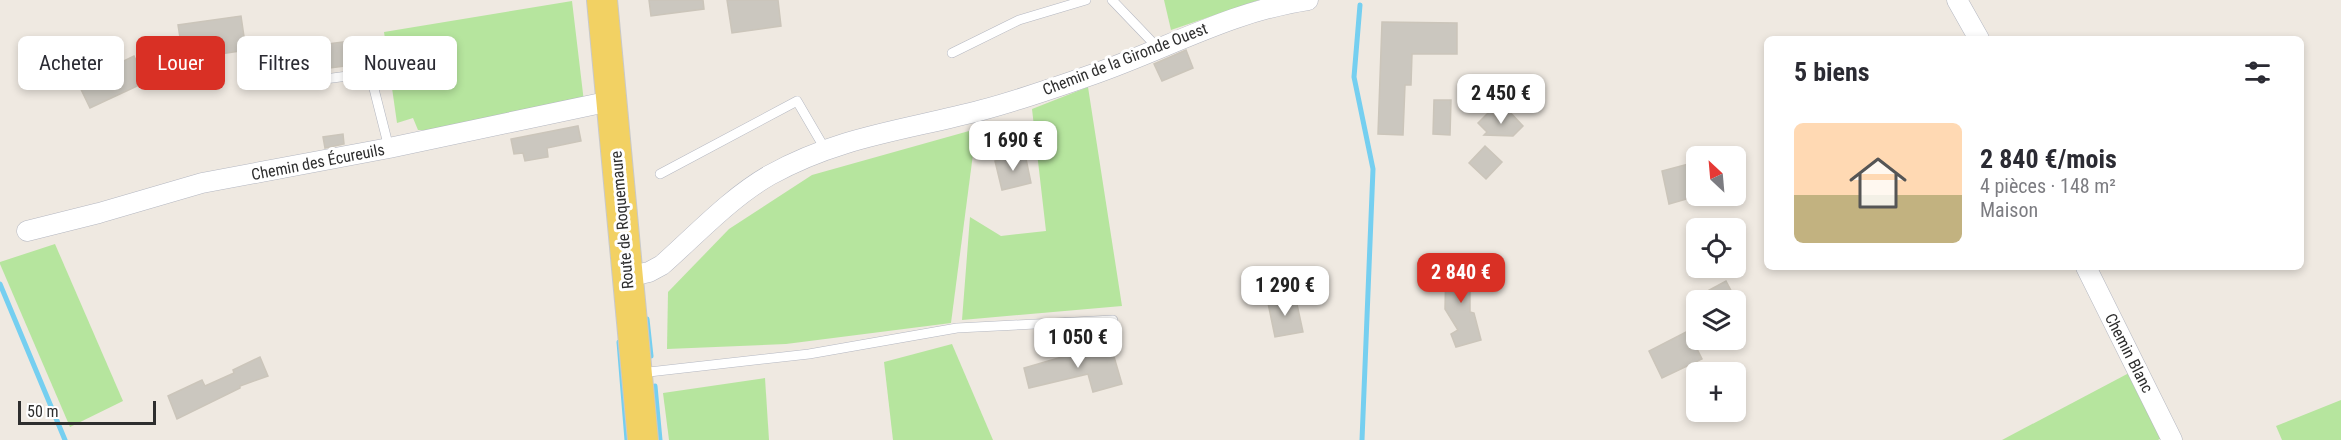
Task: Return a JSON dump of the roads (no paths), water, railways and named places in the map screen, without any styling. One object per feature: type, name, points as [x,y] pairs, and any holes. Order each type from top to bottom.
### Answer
[{"type":"main road","name":"Route de Roquemaure","points":[[602,0],[643,440]]},
{"type":"street","name":"Chemin de la Gironde Ouest","points":[[627,277],[649,272],[662,265],[738,197],[776,172],[825,149],[856,138],[983,110],[1096,73],[1157,47],[1247,14],[1308,0]]},
{"type":"street","points":[[1957,0],[1976,36]]},
{"type":"street","name":"Chemin des Écureuils","points":[[27,231],[202,183],[389,148],[611,101]]},
{"type":"street","name":"Chemin Blanc","points":[[2087,270],[2172,440]]},
{"type":"lane","points":[[952,53],[1019,20],[1086,0]]},
{"type":"lane","points":[[1112,0],[1157,47]]},
{"type":"lane","points":[[331,78],[370,73],[389,148]]},
{"type":"lane","points":[[660,174],[797,101],[825,149]]},
{"type":"lane","points":[[637,373],[808,354],[957,328],[1113,320]]},
{"type":"waterway","points":[[1360,5],[1354,77],[1373,169],[1362,440]]},
{"type":"waterway","points":[[0,284],[65,440]]},
{"type":"waterway","points":[[647,319],[651,356]]},
{"type":"waterway","points":[[619,342],[627,440]]},
{"type":"waterway","points":[[655,386],[660,440]]}]
